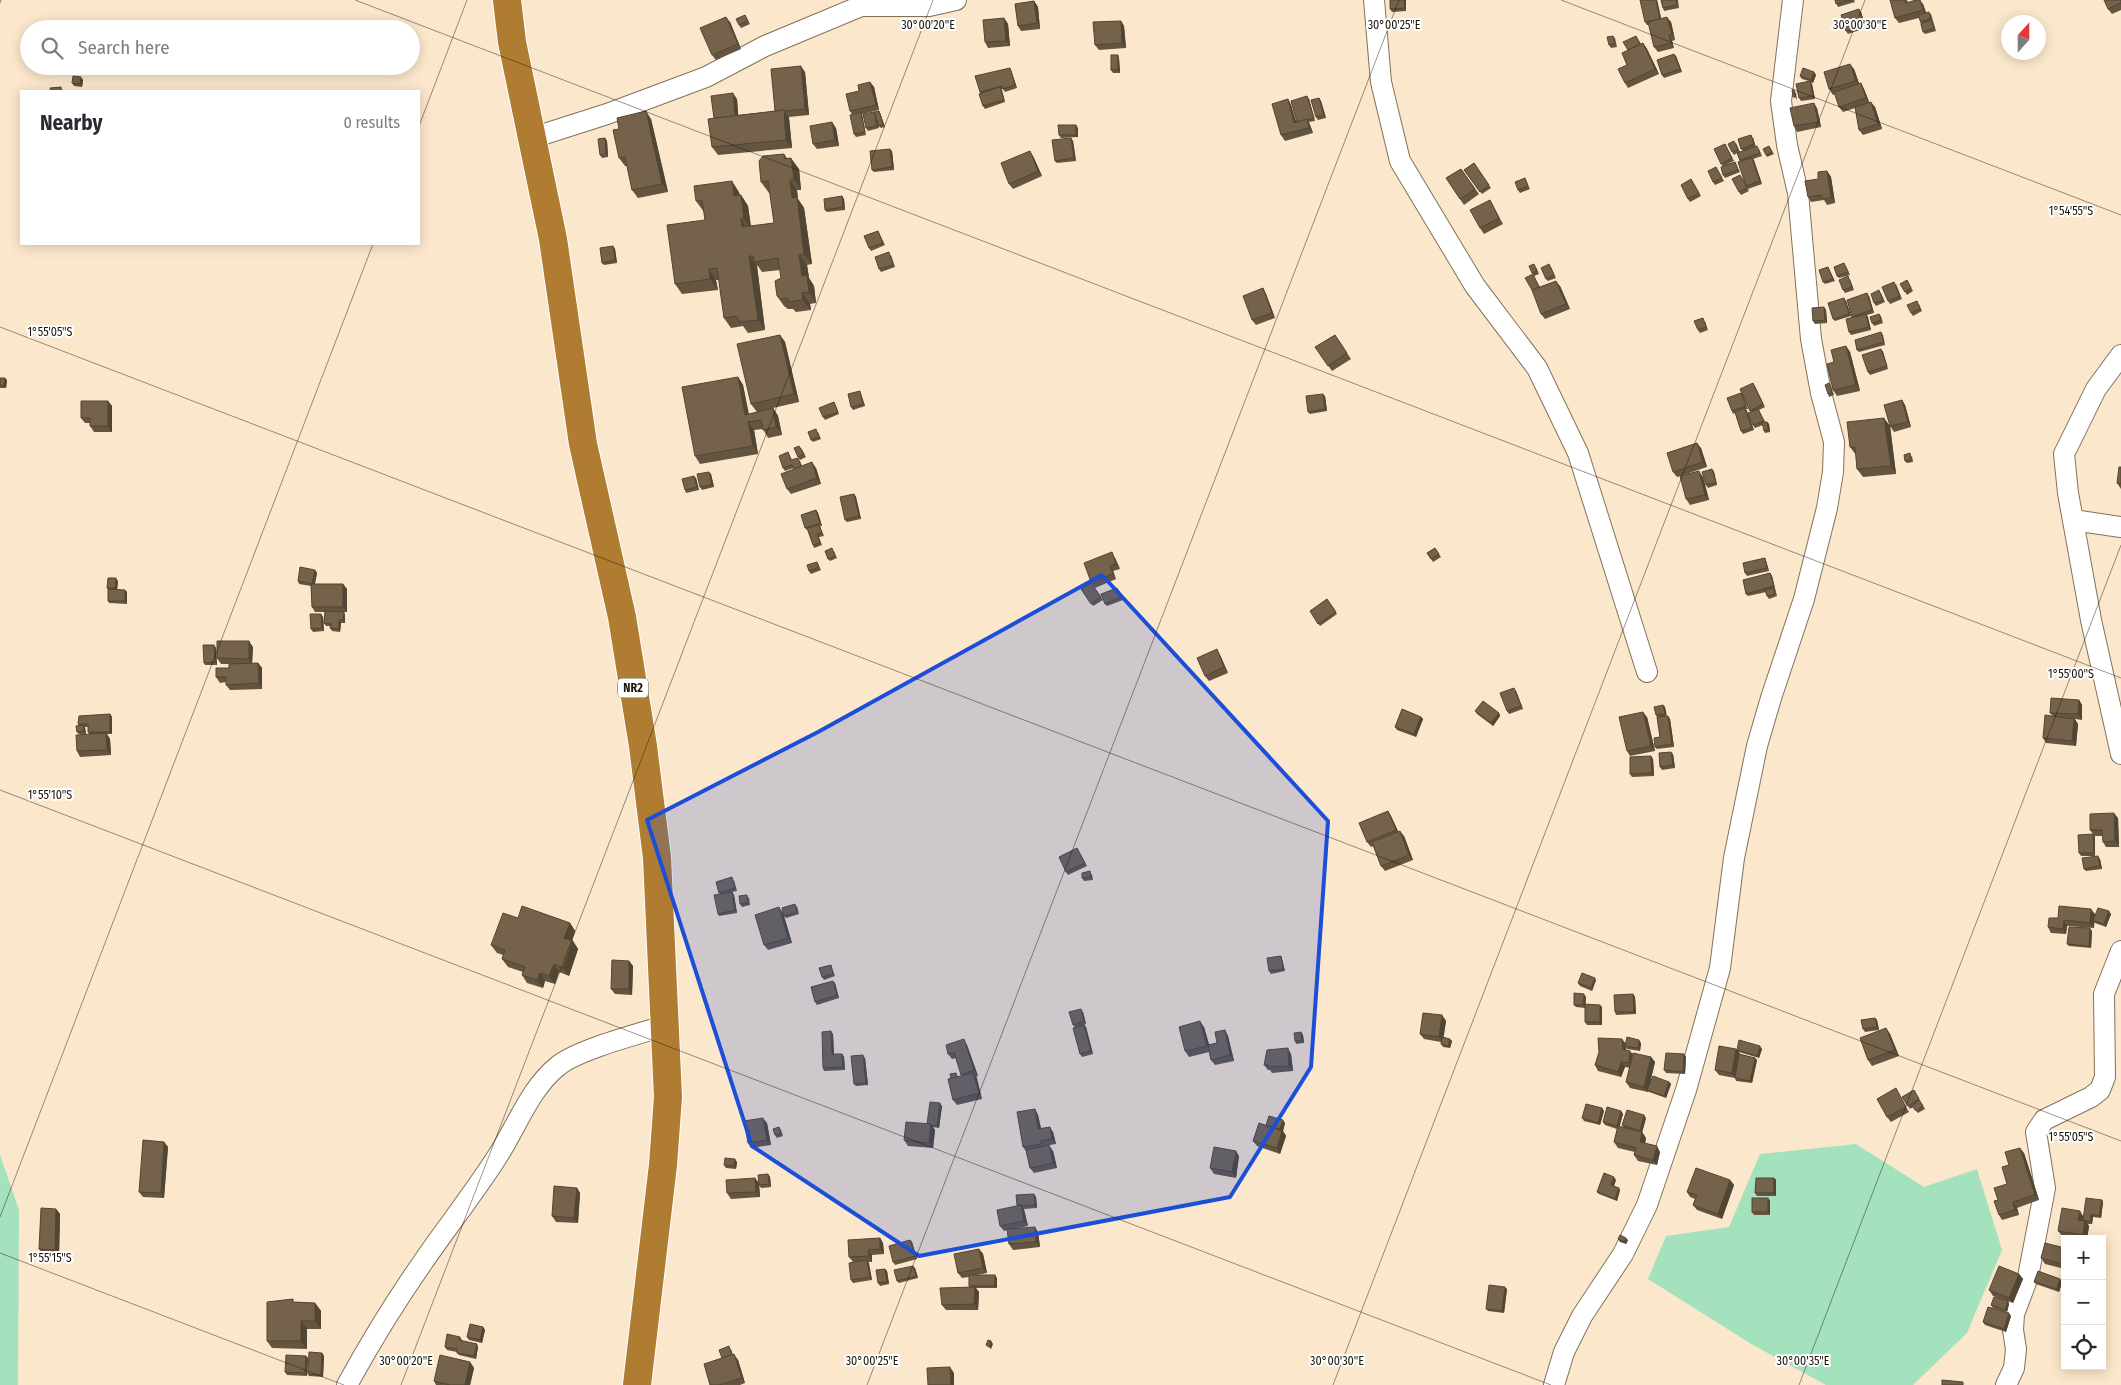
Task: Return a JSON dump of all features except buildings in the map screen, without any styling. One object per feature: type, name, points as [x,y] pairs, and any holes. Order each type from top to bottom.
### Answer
[{"type":"highway","name":"NR2","points":[[507,0],[512,42],[553,239],[583,444],[622,617],[643,746],[657,858],[667,1107],[663,1165],[637,1385]]},
{"type":"street","points":[[532,138],[689,84],[765,46],[861,6],[930,6],[956,0]]},
{"type":"street","points":[[1374,0],[1381,82],[1400,160],[1475,286],[1542,376],[1578,453],[1647,672]]},
{"type":"street","points":[[1554,1385],[1564,1352],[1582,1316],[1623,1254],[1647,1205],[1683,1099],[1720,968],[1734,858],[1757,746],[1804,599],[1834,472],[1834,442],[1821,392],[1811,339],[1798,193],[1787,145],[1781,101],[1793,0]]},
{"type":"street","points":[[2121,355],[2096,389],[2064,454],[2073,520],[2091,620],[2121,754]]},
{"type":"street","points":[[2073,520],[2121,528]]},
{"type":"street","points":[[2006,1385],[2014,1368],[2016,1349],[2013,1330],[2014,1314],[2028,1277],[2045,1188],[2036,1132],[2044,1120],[2091,1097],[2100,1090],[2105,1077],[2104,994],[2121,950]]},
{"type":"street","points":[[347,1385],[366,1349],[422,1264],[497,1158],[544,1078],[559,1064],[571,1058],[664,1026]]},
{"type":"highlighted area","points":[[1102,575],[1328,821],[1311,1067],[1230,1197],[919,1256],[752,1146],[647,820],[818,732]]},
{"type":"green space","points":[[1856,1144],[1924,1187],[1977,1169],[2002,1250],[1967,1333],[1913,1385],[1826,1385],[1753,1345],[1648,1279],[1666,1236],[1729,1227],[1760,1154]]},
{"type":"green space","points":[[0,1155],[19,1210],[18,1385],[0,1385]]}]
